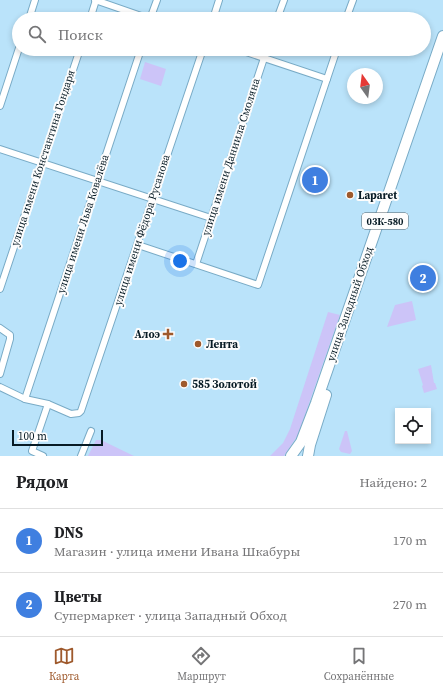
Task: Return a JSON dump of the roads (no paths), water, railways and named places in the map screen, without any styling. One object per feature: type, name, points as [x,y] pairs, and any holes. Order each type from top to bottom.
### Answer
[{"type":"highway","name":"улица Западный Обход","points":[[292,456],[301,442],[316,403],[443,36]]},
{"type":"highway","name":"улица Западный Обход","points":[[308,456],[328,388],[443,54]]},
{"type":"street","points":[[31,12],[35,0]]},
{"type":"street","points":[[92,12],[96,0],[130,12]]},
{"type":"street","points":[[153,12],[157,0]]},
{"type":"street","points":[[215,12],[219,0]]},
{"type":"street","points":[[280,12],[284,0]]},
{"type":"street","points":[[349,12],[353,0]]},
{"type":"street","points":[[0,106],[16,56]]},
{"type":"street","name":"улица имени Константина Гондаря","points":[[0,289],[78,56]]},
{"type":"street","name":"улица имени Льва Ковалёва","points":[[25,399],[138,56]]},
{"type":"street","name":"улица имени Фёдора Русанова","points":[[48,404],[71,414],[79,413],[81,411],[201,56]]},
{"type":"street","points":[[258,56],[327,79]]},
{"type":"street","points":[[138,245],[258,285],[272,238],[334,56]]},
{"type":"street","name":"улица имени Даниила Смоляна","points":[[196,264],[264,58]]},
{"type":"street","points":[[0,149],[211,218]]},
{"type":"street","points":[[0,328],[10,335],[0,374]]},
{"type":"street","points":[[0,387],[25,399],[48,404],[32,451],[43,456]]},
{"type":"street","points":[[81,456],[91,432]]},
{"type":"place","name":"DNS","points":[[315,180]]},
{"type":"place","name":"Laparet","points":[[350,195]]},
{"type":"place","name":"Цветы","points":[[423,278]]},
{"type":"place","name":"Алоэ","points":[[168,334]]},
{"type":"place","name":"Лента","points":[[198,344]]},
{"type":"place","name":"585 Золотой","points":[[184,384]]}]
